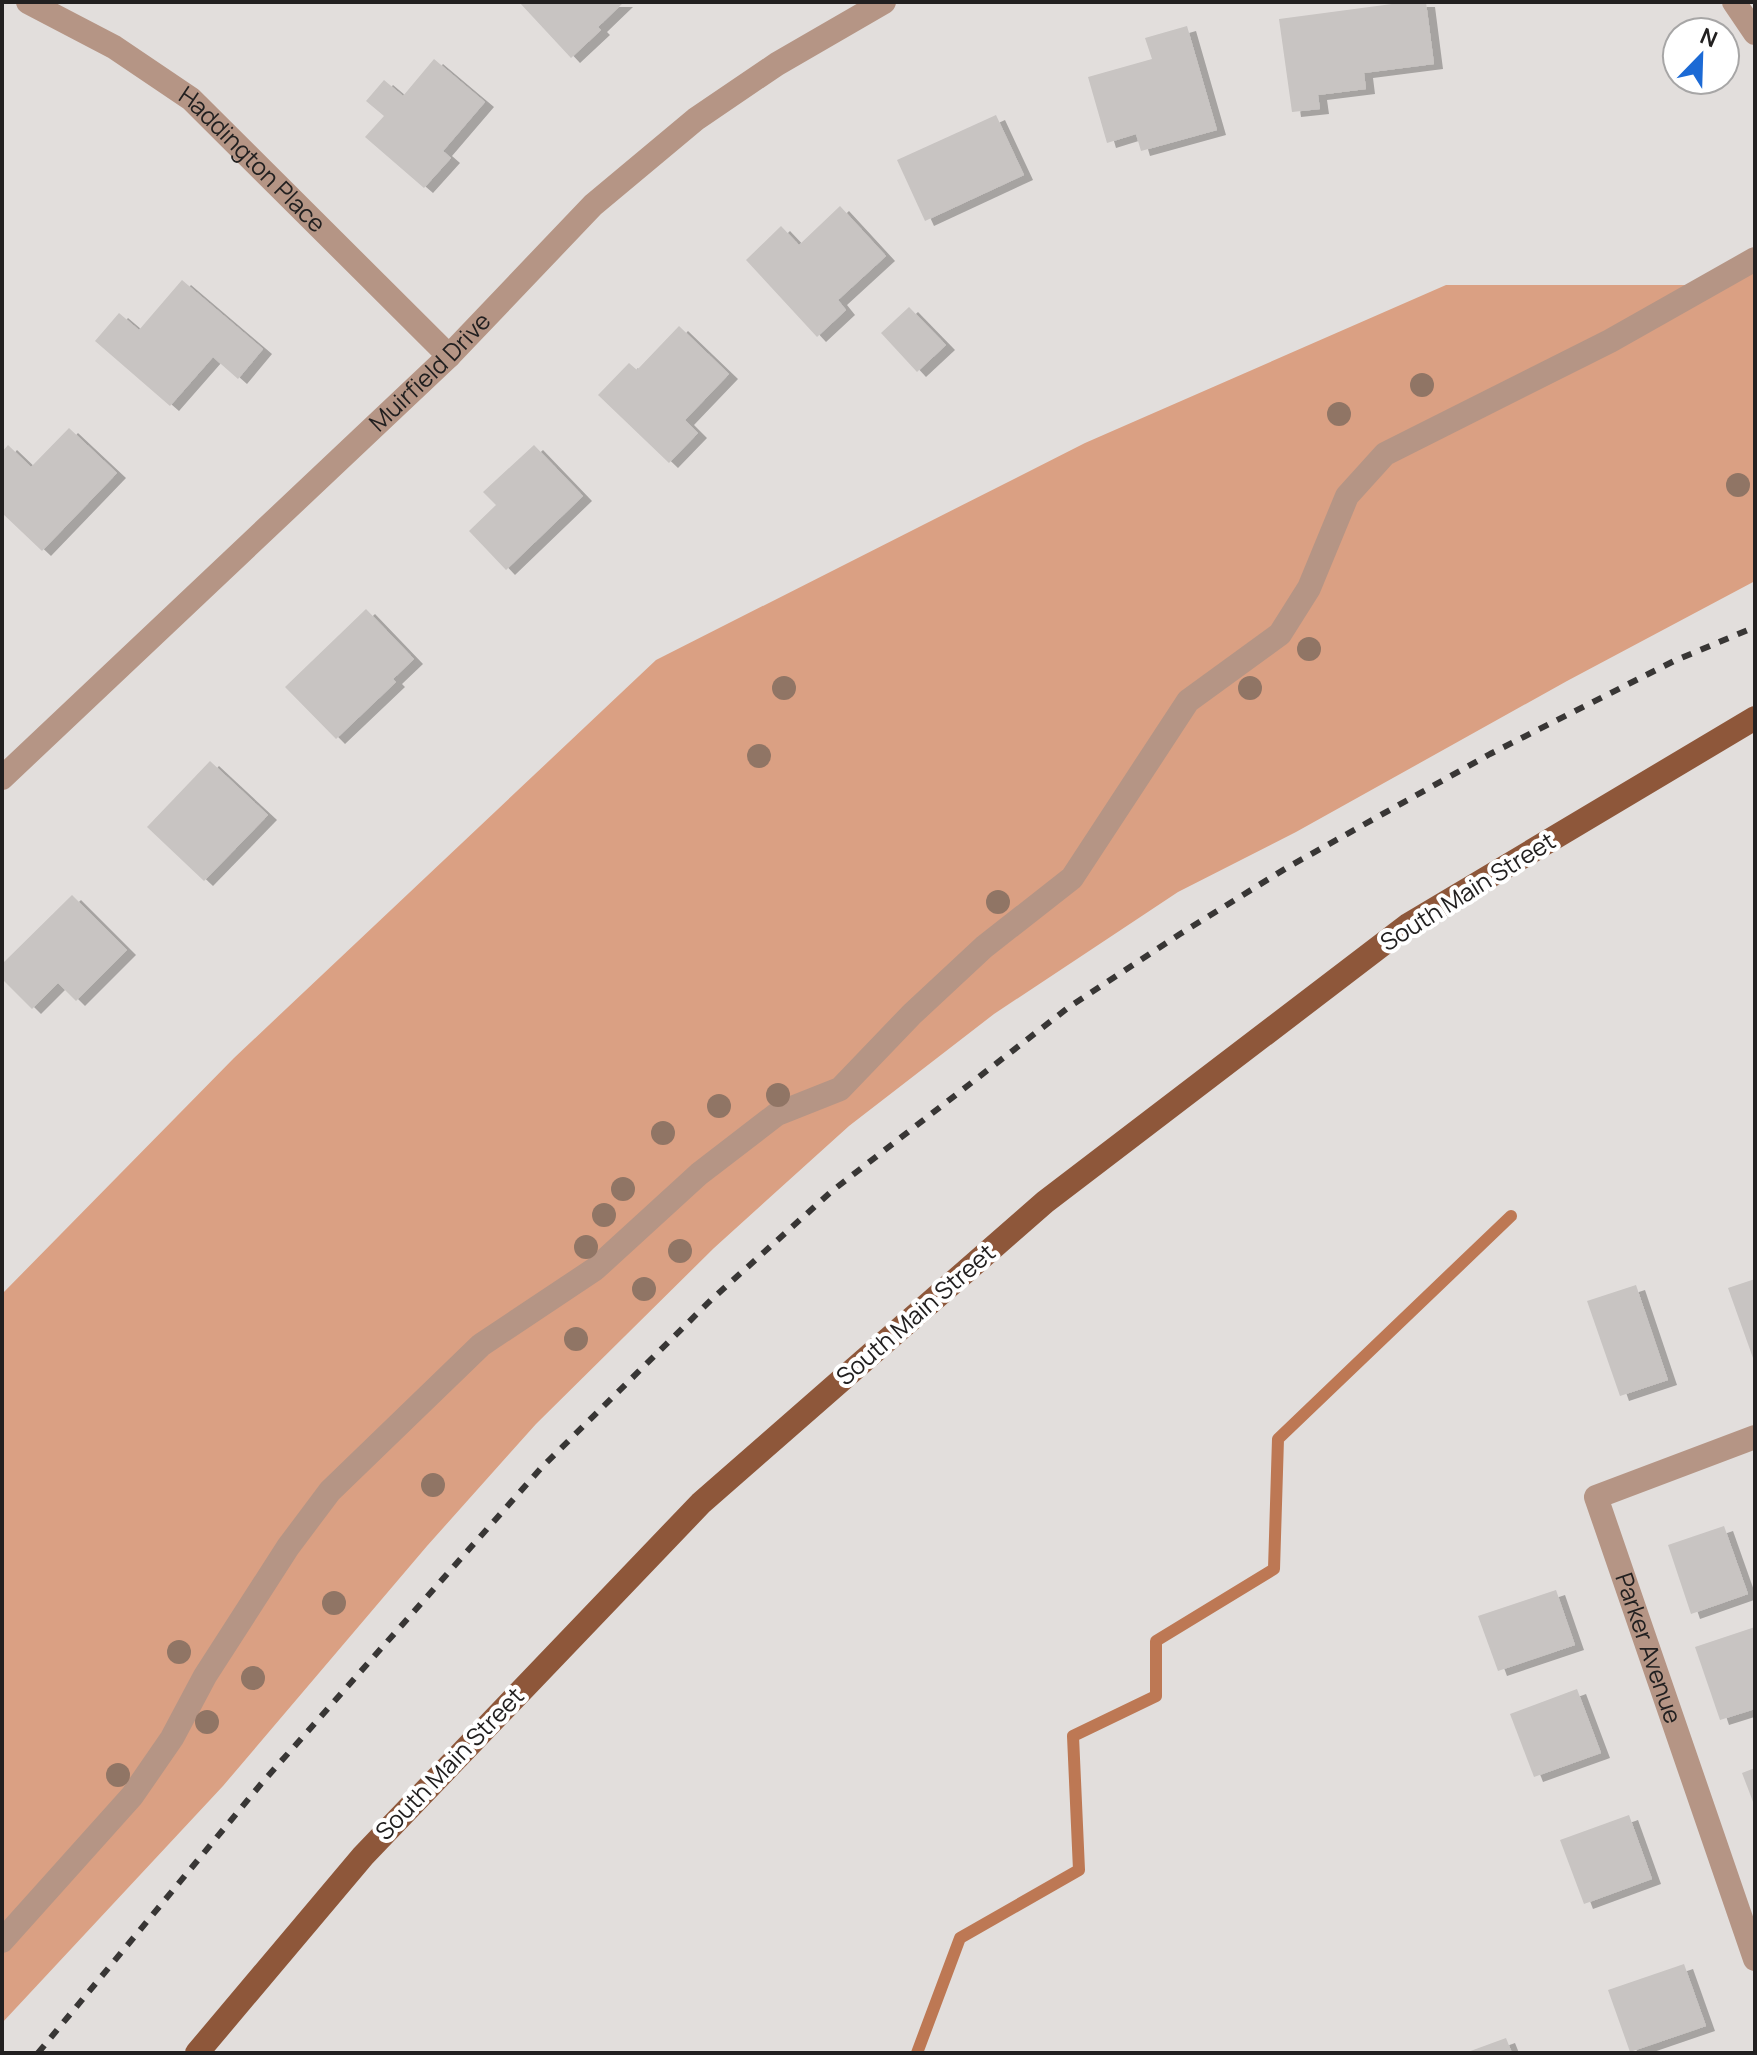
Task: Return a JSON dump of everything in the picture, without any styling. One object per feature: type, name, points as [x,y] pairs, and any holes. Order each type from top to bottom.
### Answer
[{"type":"main road","name":"South Main Street","points":[[197,2053],[363,1856],[701,1503],[1045,1202],[1408,925],[1755,718]]},
{"type":"street","name":"Haddington Place","points":[[28,2],[114,47],[191,99],[449,356]]},
{"type":"street","name":"Muirfield Drive","points":[[2,778],[449,356],[593,205],[696,119],[777,64],[884,2]]},
{"type":"street","points":[[1734,2],[1755,33]]},
{"type":"street","points":[[2,1941],[132,1796],[172,1738],[205,1676],[288,1547],[330,1491],[481,1345],[595,1269],[699,1174],[777,1114],[840,1089],[912,1014],[984,947],[1072,878],[1188,701],[1280,634],[1309,588],[1347,496],[1385,454],[1610,341],[1755,259]]},
{"type":"street","name":"Parker Avenue","points":[[1755,1437],[1596,1497],[1755,1959]]},
{"type":"shaded area","points":[[1755,259],[1755,581],[1567,681],[1296,832],[1178,892],[994,1014],[849,1126],[714,1248],[536,1424],[427,1546],[223,1786],[2,2023],[2,1294],[234,1058],[656,660],[1085,443],[1446,285],[1710,285]]},
{"type":"building","points":[[519,2],[624,2],[598,27],[601,30],[571,58]]},
{"type":"building","points":[[1426,2],[1434,64],[1364,73],[1366,89],[1318,95],[1320,109],[1292,112],[1279,19]]},
{"type":"building","points":[[1187,26],[1217,130],[1141,151],[1136,134],[1107,143],[1088,77],[1152,59],[1145,38]]},
{"type":"building","points":[[434,59],[485,102],[443,151],[451,158],[424,188],[365,137],[384,116],[366,101],[384,80],[403,96]]},
{"type":"building","points":[[996,115],[1024,175],[925,221],[897,160]]},
{"type":"building","points":[[840,206],[886,256],[838,300],[846,310],[817,337],[746,260],[781,226],[799,245]]},
{"type":"building","points":[[182,280],[263,349],[238,379],[213,357],[170,406],[95,341],[119,313],[139,330]]},
{"type":"building","points":[[909,307],[946,345],[917,372],[881,333]]},
{"type":"building","points":[[679,326],[729,374],[685,420],[698,433],[669,463],[598,395],[629,363],[637,370]]},
{"type":"building","points":[[69,428],[117,473],[42,551],[2,513],[2,452],[8,445],[31,467]]},
{"type":"building","points":[[534,445],[583,496],[506,570],[469,531],[496,505],[483,492]]},
{"type":"building","points":[[366,609],[414,659],[393,679],[396,682],[336,739],[285,687]]},
{"type":"building","points":[[210,761],[268,815],[204,881],[147,827]]},
{"type":"building","points":[[72,895],[127,950],[76,1001],[58,983],[32,1009],[2,979],[2,964]]},
{"type":"building","points":[[1755,1279],[1755,1357],[1753,1358],[1728,1288]]},
{"type":"building","points":[[1636,1285],[1668,1380],[1620,1396],[1587,1301]]},
{"type":"building","points":[[1724,1526],[1748,1594],[1691,1614],[1668,1545]]},
{"type":"building","points":[[1556,1590],[1575,1645],[1498,1671],[1478,1616]]},
{"type":"building","points":[[1755,1627],[1755,1709],[1720,1720],[1695,1647]]},
{"type":"building","points":[[1577,1689],[1601,1753],[1534,1777],[1510,1714]]},
{"type":"building","points":[[1755,1768],[1755,1807],[1742,1773]]},
{"type":"building","points":[[1629,1815],[1652,1879],[1584,1904],[1560,1840]]},
{"type":"building","points":[[1684,1964],[1706,2026],[1630,2052],[1608,1990]]},
{"type":"building","points":[[1506,2038],[1512,2053],[1465,2053]]},
{"type":"waterway","points":[[917,2053],[960,1938],[1079,1870],[1073,1736],[1156,1696],[1156,1641],[1274,1569],[1278,1439],[1511,1216]]},
{"type":"railway","points":[[38,2053],[261,1784],[542,1467],[712,1299],[832,1191],[1069,1007],[1288,867],[1490,754],[1674,661],[1755,627]]}]
